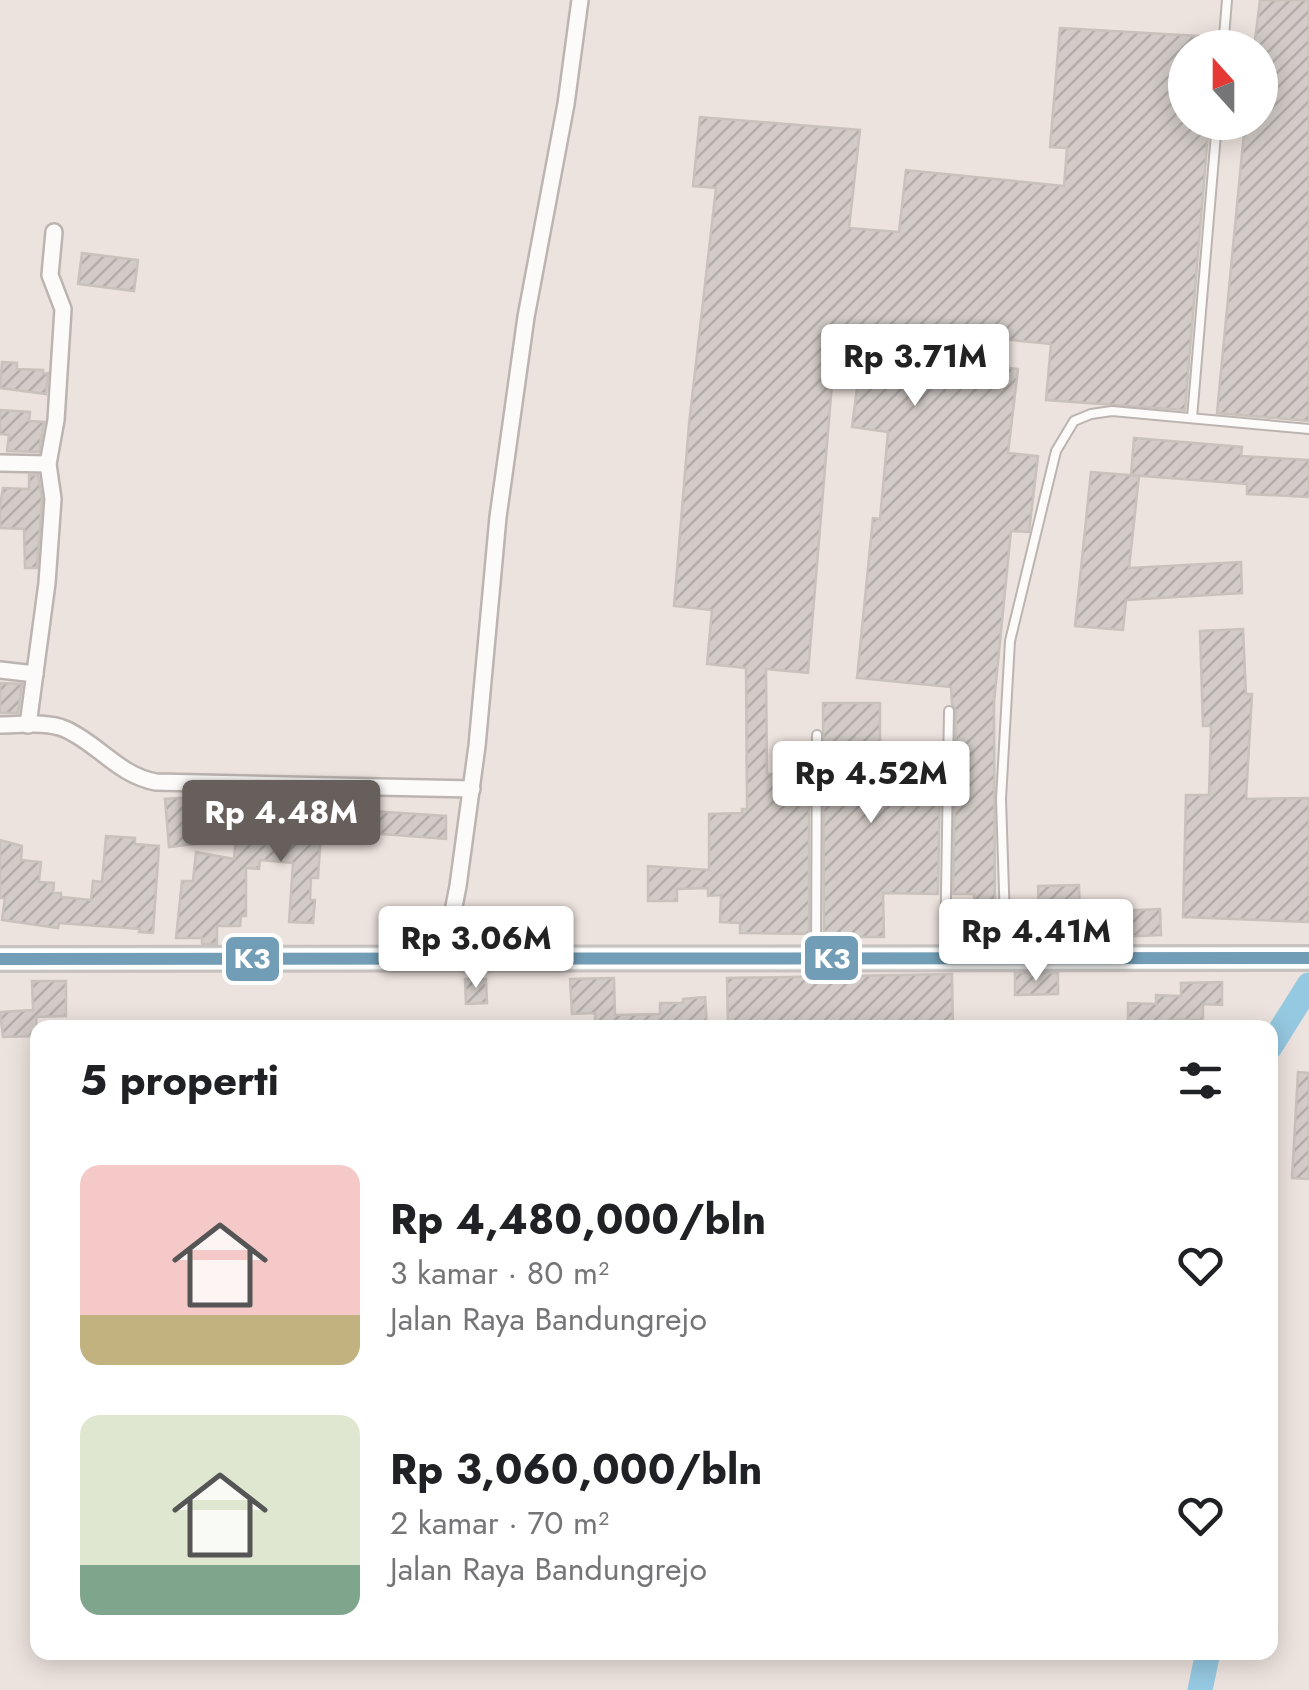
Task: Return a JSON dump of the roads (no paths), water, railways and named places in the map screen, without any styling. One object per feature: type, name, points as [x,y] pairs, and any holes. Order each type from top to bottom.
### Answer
[{"type":"main road","points":[[0,959],[1298,958]]},
{"type":"street","points":[[444,958],[472,790],[506,457],[580,0]]},
{"type":"street","points":[[28,725],[47,583],[52,499],[48,464],[56,420],[63,310],[50,275],[54,232]]},
{"type":"street","points":[[0,463],[48,464]]},
{"type":"street","points":[[0,670],[35,674]]},
{"type":"street","points":[[0,725],[65,729],[137,779],[156,782],[472,790]]},
{"type":"lane","points":[[1224,30],[1227,0]]},
{"type":"lane","points":[[1192,418],[1215,140]]},
{"type":"lane","points":[[1006,957],[1002,799],[1010,640],[1056,452],[1074,421],[1112,411],[1309,430]]},
{"type":"lane","points":[[945,957],[949,711]]},
{"type":"lane","points":[[816,957],[817,735]]},
{"type":"waterway","points":[[1278,1034],[1309,985]]},
{"type":"waterway","points":[[1200,1690],[1206,1660]]}]
